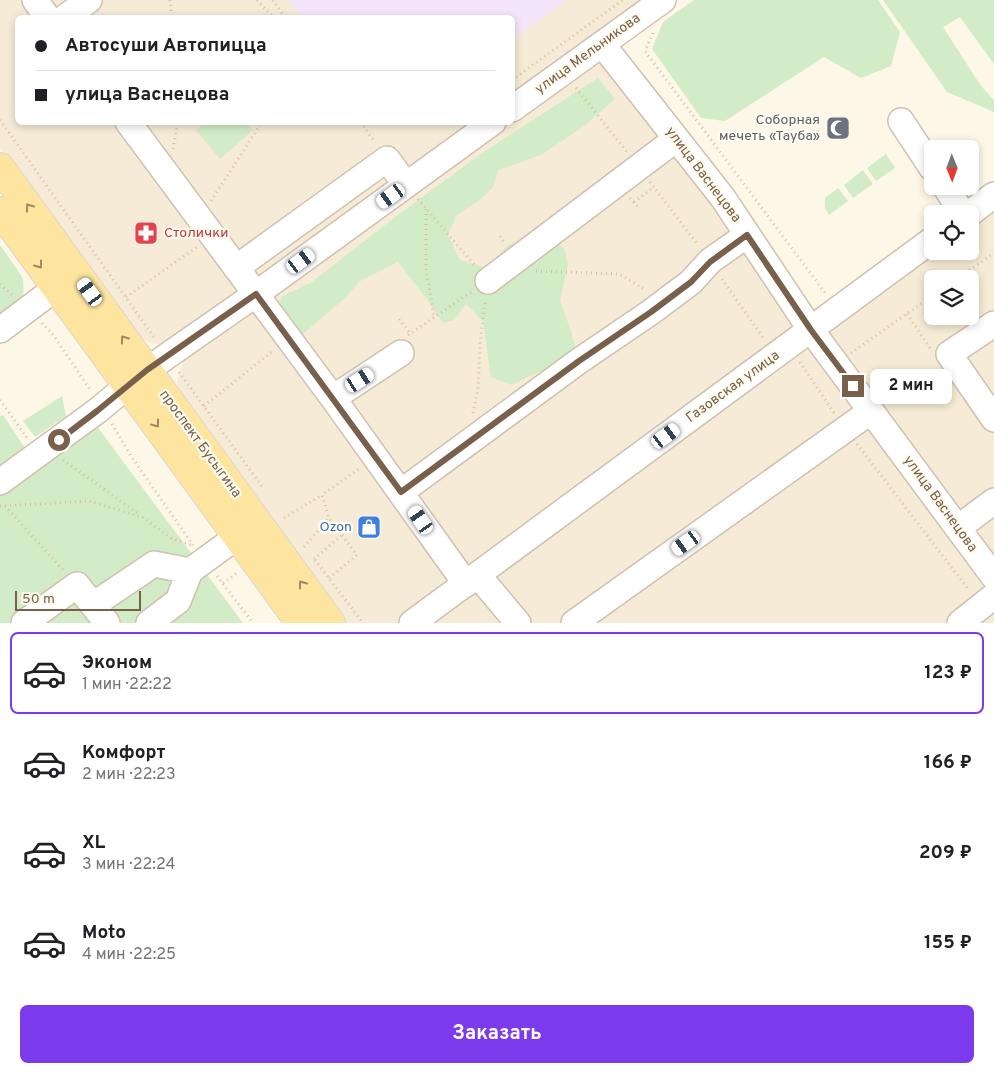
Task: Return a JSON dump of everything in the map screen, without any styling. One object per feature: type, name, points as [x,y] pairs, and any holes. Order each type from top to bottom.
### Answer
[{"type":"main road","name":"проспект Бусыгина","points":[[0,167],[238,536],[300,623]]},
{"type":"main road","name":"проспект Бусыгина","points":[[0,211],[56,288],[137,377],[331,623]]},
{"type":"street","points":[[35,0],[46,15]]},
{"type":"street","points":[[68,15],[89,0]]},
{"type":"street","name":"улица Мельникова","points":[[515,106],[656,5]]},
{"type":"street","name":"улица Васнецова","points":[[602,44],[723,198],[811,330],[994,577]]},
{"type":"street","points":[[901,121],[924,156]]},
{"type":"street","points":[[130,125],[401,492],[473,579],[486,585],[518,623]]},
{"type":"street","points":[[0,482],[39,446],[104,410],[137,377],[256,294],[489,125]]},
{"type":"street","points":[[496,275],[647,177],[676,139]]},
{"type":"street","points":[[236,268],[387,159],[406,186]]},
{"type":"street","points":[[979,206],[994,195]]},
{"type":"street","points":[[401,492],[579,361],[691,282],[710,262],[747,235]]},
{"type":"street","name":"Газовская улица","points":[[412,623],[787,358],[811,330],[924,246]]},
{"type":"street","points":[[0,330],[56,288]]},
{"type":"street","points":[[994,324],[949,354],[994,419]]},
{"type":"street","points":[[333,398],[405,343]]},
{"type":"street","points":[[574,623],[872,411]]},
{"type":"street","points":[[958,528],[994,501]]},
{"type":"street","points":[[24,623],[77,585],[100,614],[154,564],[192,559],[238,536]]},
{"type":"street","points":[[149,623],[178,601],[192,559]]},
{"type":"street","points":[[960,623],[988,601]]},
{"type":"path","points":[[170,0],[172,15]]},
{"type":"path","points":[[257,0],[271,15]]},
{"type":"path","points":[[273,0],[283,15]]},
{"type":"path","points":[[515,78],[624,0]]},
{"type":"path","points":[[656,5],[658,23],[645,51],[838,310]]},
{"type":"path","points":[[564,72],[647,177],[710,262],[988,601]]},
{"type":"path","points":[[0,120],[160,344]]},
{"type":"path","points":[[126,297],[206,227],[260,125]]},
{"type":"path","points":[[634,202],[647,177]]},
{"type":"path","points":[[406,186],[426,209],[496,275],[618,274],[665,301]]},
{"type":"path","points":[[426,209],[426,268],[434,317]]},
{"type":"path","points":[[970,270],[994,253]]},
{"type":"path","points":[[467,443],[478,389],[480,344],[496,275]]},
{"type":"path","points":[[836,363],[924,302]]},
{"type":"path","points":[[29,308],[54,336],[104,410],[192,559]]},
{"type":"path","points":[[399,318],[405,343]]},
{"type":"path","points":[[204,406],[281,345]]},
{"type":"path","points":[[179,372],[267,494]]},
{"type":"path","points":[[0,400],[39,446],[171,538],[192,559]]},
{"type":"path","points":[[284,518],[322,495],[366,464]]},
{"type":"path","points":[[322,495],[329,518],[357,555],[329,578]]},
{"type":"path","points":[[0,500],[77,585]]},
{"type":"path","points":[[0,506],[89,502],[142,517]]},
{"type":"path","points":[[278,510],[289,525]]},
{"type":"path","points":[[304,546],[329,518]]},
{"type":"path","points":[[314,559],[342,534]]},
{"type":"path","points":[[299,539],[362,622],[357,623]]},
{"type":"path","points":[[223,583],[253,623]]},
{"type":"shaded area","points":[[0,0],[651,0],[515,99],[515,15],[15,15],[15,125],[478,125],[165,345],[151,343],[137,336],[0,147]]},
{"type":"shaded area","points":[[289,0],[567,0],[515,38],[515,15],[300,15]]},
{"type":"shaded area","points":[[592,63],[602,63],[610,67],[795,320],[797,327],[400,623],[346,623],[179,394],[177,383],[180,370],[185,359],[507,125],[515,125],[515,119]]},
{"type":"shaded area","points":[[994,203],[994,623],[419,623],[924,257],[924,260],[979,260],[979,214]]},
{"type":"green space","points":[[694,0],[878,0],[900,32],[891,66],[861,78],[824,57],[725,121],[701,118],[652,49],[663,22]]},
{"type":"green space","points":[[883,0],[994,0],[994,64],[960,17],[943,27],[981,86],[994,100],[994,112],[947,92]]},
{"type":"green space","points":[[598,78],[615,99],[584,126],[541,155],[498,170],[493,187],[482,198],[456,216],[448,235],[460,260],[486,268],[507,246],[534,233],[564,248],[568,264],[560,301],[579,361],[544,370],[512,385],[491,377],[483,321],[466,304],[454,320],[443,323],[398,262],[360,281],[346,297],[296,340],[279,318],[281,297],[312,282],[390,221],[485,151]]},
{"type":"green space","points":[[202,125],[249,125],[253,130],[220,159],[196,130]]},
{"type":"green space","points":[[886,154],[895,168],[876,181],[867,168]]},
{"type":"green space","points":[[863,170],[873,184],[853,198],[844,185]]},
{"type":"green space","points":[[838,188],[848,201],[829,215],[825,208],[825,198]]},
{"type":"green space","points":[[0,245],[23,278],[24,301],[0,318]]},
{"type":"green space","points":[[62,396],[66,416],[35,437],[23,421]]},
{"type":"green space","points":[[3,415],[27,451],[0,485],[0,416]]},
{"type":"green space","points":[[96,425],[243,623],[0,623],[0,495]]},
{"type":"place","name":"Соборная мечеть «Тауба»","points":[[838,128]]},
{"type":"place","name":"Столички","points":[[146,233]]},
{"type":"place","name":"Ozon","points":[[369,527]]},
{"type":"route","points":[[59,440],[128,384],[256,294],[401,492],[579,361],[651,312],[691,282],[710,262],[747,235],[811,330],[853,386]]}]
